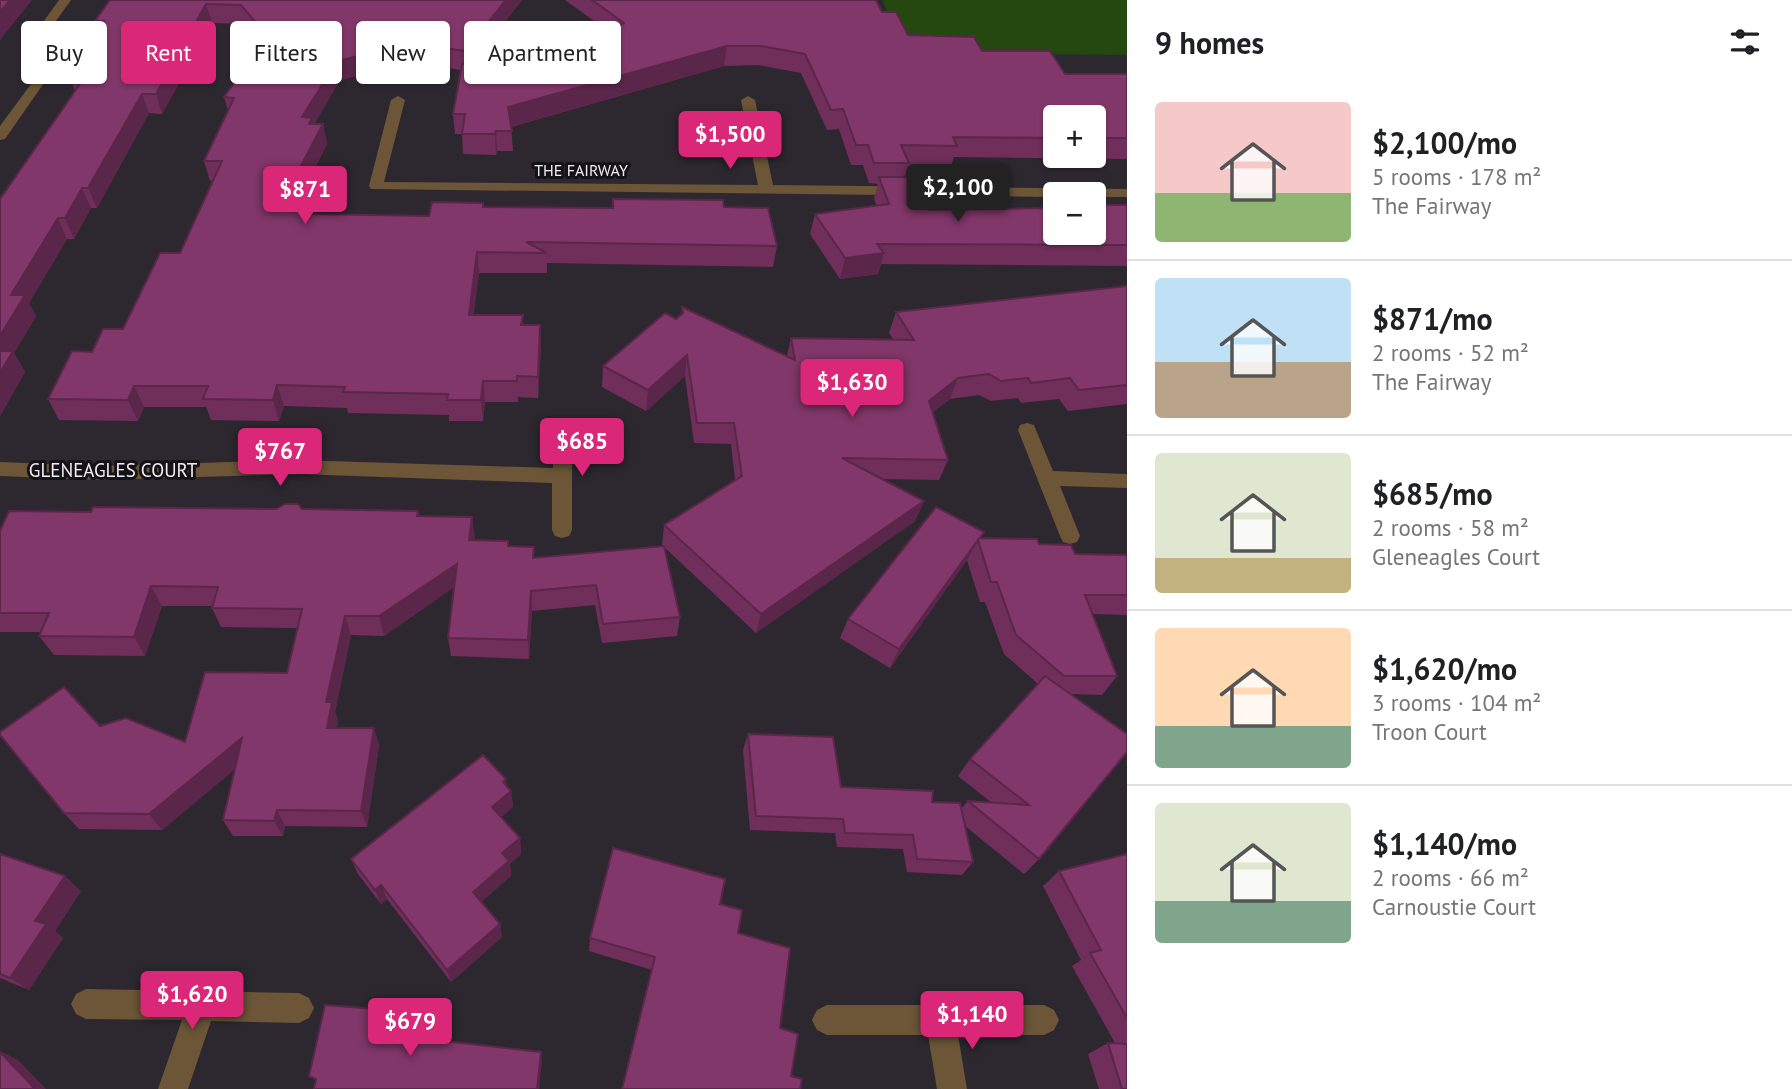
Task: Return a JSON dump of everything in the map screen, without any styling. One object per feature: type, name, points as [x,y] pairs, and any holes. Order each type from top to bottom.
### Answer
[{"type":"street","points":[[0,136],[36,88],[40,74],[37,39],[65,0]]},
{"type":"street","name":"THE FAIRWAY","points":[[398,100],[376,186],[1127,192]]},
{"type":"street","points":[[748,100],[766,189]]},
{"type":"street","points":[[562,530],[564,425]]},
{"type":"street","points":[[1027,430],[1070,536]]},
{"type":"street","name":"GLENEAGLES COURT","points":[[0,469],[100,473],[297,467],[562,476]]},
{"type":"street","points":[[1046,478],[1127,481]]},
{"type":"street","points":[[86,1004],[299,1008]]},
{"type":"street","points":[[173,1089],[201,1006]]},
{"type":"street","points":[[827,1020],[1044,1020]]},
{"type":"street","points":[[941,1021],[952,1089]]},
{"type":"green space","points":[[882,0],[1127,0],[1127,55],[907,53]]},
{"type":"building","points":[[0,0],[10,0],[0,12]]},
{"type":"building","points":[[110,0],[506,0],[489,21],[464,21],[464,51],[450,49],[450,21],[356,21],[356,56],[342,60],[342,21],[254,21],[241,5],[206,4],[197,21],[121,21],[121,84],[162,84],[156,94],[142,94],[88,188],[82,188],[65,218],[58,218],[11,295],[25,295],[0,336],[0,199],[80,84],[107,84],[107,21],[95,21]]},
{"type":"building","points":[[592,0],[876,0],[882,12],[896,12],[908,35],[974,37],[982,51],[1050,51],[1065,74],[1127,74],[1127,138],[1106,138],[1106,105],[1043,105],[1043,138],[953,137],[957,146],[901,145],[909,163],[874,163],[868,145],[856,145],[843,109],[831,110],[805,54],[761,46],[727,46],[621,76],[621,25],[624,23]]},
{"type":"building","points":[[462,64],[464,84],[591,84],[508,107],[512,131],[462,134],[465,114],[453,114]]},
{"type":"building","points":[[234,84],[323,84],[302,117],[312,118],[309,124],[323,124],[286,194],[311,194],[305,212],[309,214],[429,216],[432,202],[483,203],[483,207],[613,208],[613,199],[723,200],[724,207],[768,208],[777,246],[526,242],[547,253],[477,252],[469,315],[523,315],[521,325],[540,325],[538,377],[517,376],[517,381],[483,381],[481,400],[447,400],[448,394],[343,392],[345,387],[277,385],[273,400],[203,399],[208,386],[134,386],[128,400],[48,399],[72,351],[92,352],[103,329],[123,329],[160,253],[180,253],[222,161],[204,161],[234,98],[224,97]]},
{"type":"building","points":[[879,177],[915,177],[929,210],[1043,208],[1043,245],[877,244],[884,253],[845,258],[815,214],[889,204]]},
{"type":"building","points":[[1106,205],[1127,205],[1127,245],[1106,245]]},
{"type":"building","points":[[1127,286],[1127,385],[1079,390],[1070,378],[1031,383],[1028,378],[1001,381],[989,374],[958,378],[929,401],[948,460],[842,458],[924,501],[761,614],[664,525],[742,476],[734,423],[697,423],[687,355],[648,390],[603,366],[665,313],[676,319],[683,313],[682,307],[795,360],[791,338],[914,340],[896,312]]},
{"type":"building","points":[[0,351],[13,351],[0,373]]},
{"type":"building","points":[[285,504],[298,504],[302,509],[418,511],[417,516],[472,517],[469,540],[508,541],[508,546],[534,547],[533,558],[664,546],[680,617],[603,624],[596,585],[531,591],[528,640],[448,638],[457,564],[379,616],[345,616],[326,702],[332,702],[327,728],[374,728],[361,811],[277,810],[274,821],[223,820],[242,738],[149,814],[64,813],[0,732],[64,687],[100,726],[126,718],[185,742],[205,672],[287,673],[302,609],[212,608],[218,587],[151,586],[134,637],[39,636],[49,613],[0,613],[0,531],[9,511],[91,512],[93,507],[276,509]]},
{"type":"building","points":[[936,507],[984,532],[980,538],[1037,539],[1039,544],[1071,545],[1075,554],[1127,555],[1127,595],[1085,595],[1117,676],[1064,676],[1016,635],[997,582],[991,582],[978,540],[899,649],[848,619]]},
{"type":"building","points":[[1045,676],[1127,734],[1127,752],[1039,859],[968,801],[1029,805],[970,759]]},
{"type":"building","points":[[748,734],[833,737],[841,787],[933,791],[932,802],[960,803],[973,862],[917,859],[913,835],[845,833],[843,819],[756,816]]},
{"type":"building","points":[[483,755],[506,779],[503,782],[511,791],[492,807],[520,838],[502,853],[509,861],[473,892],[500,924],[447,970],[381,885],[375,890],[351,859]]},
{"type":"building","points":[[613,848],[725,879],[720,904],[742,910],[738,933],[790,948],[780,1028],[798,1034],[791,1076],[802,1079],[800,1089],[622,1089],[655,957],[590,938]]},
{"type":"building","points":[[0,854],[65,876],[35,921],[46,924],[10,978],[0,974]]},
{"type":"building","points":[[1127,854],[1127,1018],[1090,953],[1101,950],[1059,871]]},
{"type":"building","points":[[325,1005],[400,1011],[376,1033],[541,1052],[537,1089],[314,1089],[316,1079],[309,1076]]},
{"type":"building","points":[[1108,1043],[1127,1044],[1127,1089],[1122,1089]]},
{"type":"building","points":[[0,1052],[35,1089],[0,1089]]}]
